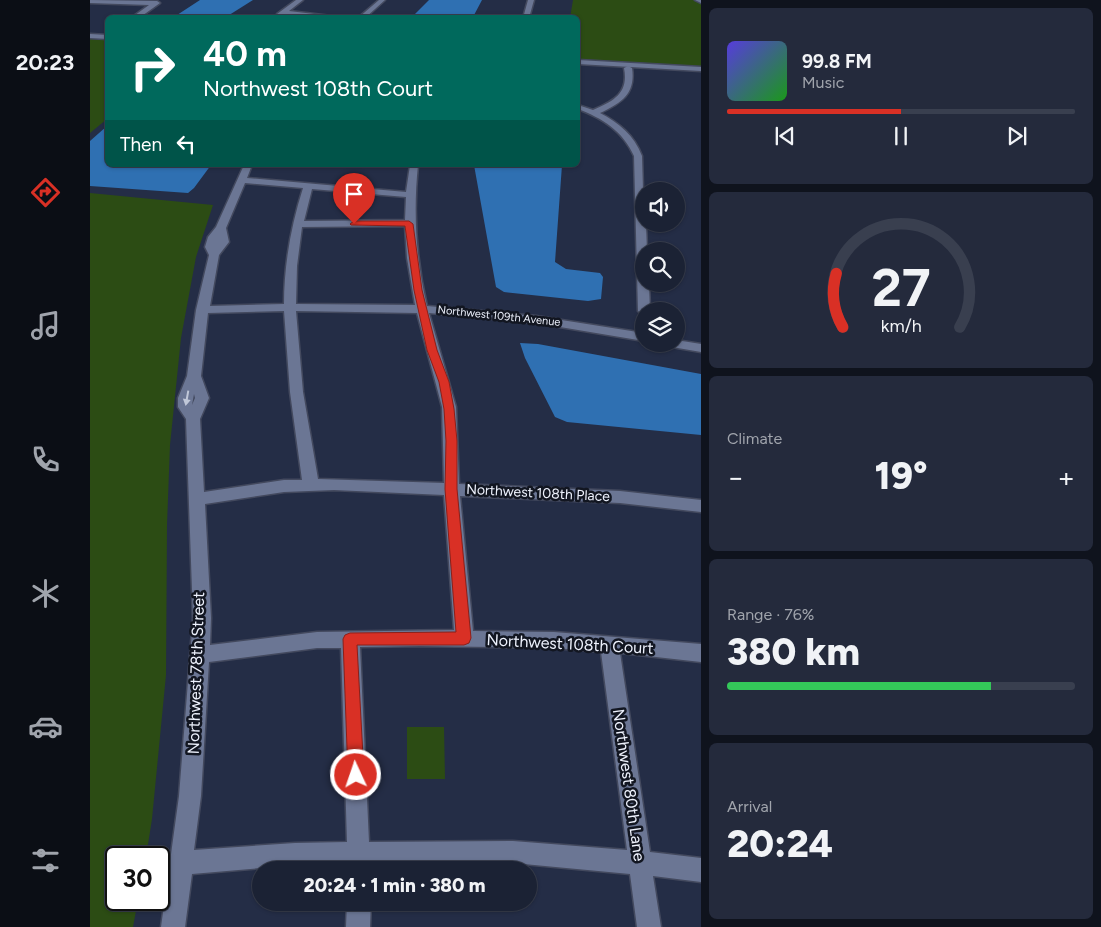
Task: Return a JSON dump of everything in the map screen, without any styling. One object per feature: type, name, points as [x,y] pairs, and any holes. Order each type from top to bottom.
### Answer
[{"type":"street","points":[[138,15],[162,0]]},
{"type":"street","points":[[279,15],[300,0]]},
{"type":"street","points":[[364,15],[382,0]]},
{"type":"street","points":[[527,15],[531,0]]},
{"type":"street","points":[[92,2],[155,4]]},
{"type":"street","points":[[90,34],[105,35]]},
{"type":"street","points":[[580,63],[701,70]]},
{"type":"street","points":[[580,63],[628,68],[701,70]]},
{"type":"street","points":[[618,64],[628,68]]},
{"type":"street","points":[[593,112],[612,104],[626,93],[630,81],[628,68]]},
{"type":"street","points":[[580,108],[593,112],[610,122],[630,138],[635,146],[638,156],[644,302]]},
{"type":"street","name":"Northwest 78th Street","points":[[173,927],[190,796],[202,618],[193,419],[185,407],[185,398],[194,376],[202,310],[214,255],[224,242],[222,228],[226,214],[247,167]]},
{"type":"street","points":[[414,167],[409,224],[412,256],[432,350],[444,382],[449,409],[452,441],[451,489],[464,638]]},
{"type":"street","points":[[240,180],[410,195]]},
{"type":"street","points":[[308,186],[296,236],[291,338],[296,392],[311,485]]},
{"type":"street","points":[[298,224],[409,224]]},
{"type":"street","name":"Northwest 109th Avenue","points":[[202,310],[291,308],[423,309],[512,316],[635,335]]},
{"type":"street","points":[[685,345],[701,348]]},
{"type":"street","name":"Northwest 108th Place","points":[[196,499],[284,486],[334,484],[620,497],[701,506]]},
{"type":"street","name":"Northwest 108th Court","points":[[200,655],[317,640],[464,638],[609,644],[701,654]]},
{"type":"street","points":[[350,639],[359,861]]},
{"type":"street","name":"Northwest 80th Lane","points":[[609,644],[649,927]]},
{"type":"street","points":[[374,861],[513,852],[701,870]]},
{"type":"street","points":[[182,863],[295,854],[351,861]]},
{"type":"street","points":[[358,927],[359,911]]},
{"type":"green space","points":[[573,0],[701,0],[701,66],[580,59],[580,15],[570,15]]},
{"type":"green space","points":[[90,39],[105,40],[105,121],[90,133]]},
{"type":"green space","points":[[90,193],[213,205],[196,257],[181,338],[170,445],[167,525],[166,675],[148,846],[105,846],[105,911],[136,911],[133,927],[90,927]]},
{"type":"green space","points":[[407,727],[444,727],[445,779],[407,779]]},
{"type":"water","points":[[200,0],[253,0],[229,15],[177,15]]},
{"type":"water","points":[[429,0],[482,0],[474,15],[414,15]]},
{"type":"water","points":[[105,128],[105,167],[210,167],[188,193],[90,186],[90,141]]},
{"type":"water","points":[[474,167],[562,167],[555,262],[566,269],[600,273],[603,277],[601,299],[588,301],[504,292],[496,287]]},
{"type":"water","points":[[520,343],[538,344],[701,374],[701,435],[567,422],[555,417],[525,358]]},
{"type":"route","points":[[354,224],[409,224],[418,290],[432,350],[444,382],[449,409],[452,441],[451,489],[464,638],[350,639],[356,775]]}]
